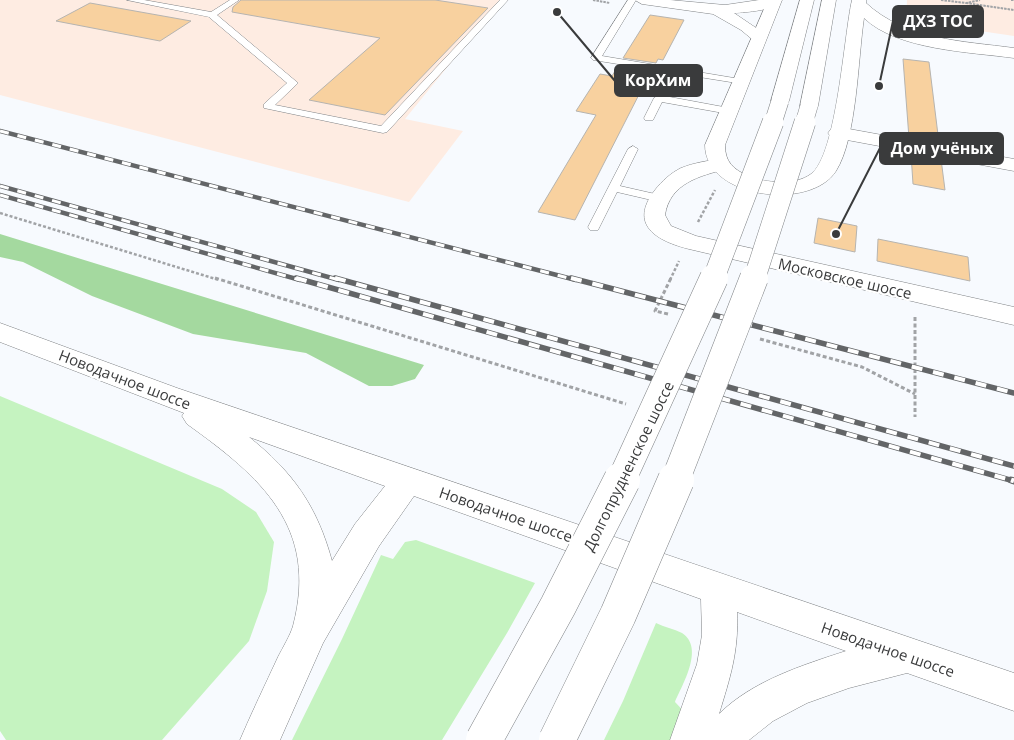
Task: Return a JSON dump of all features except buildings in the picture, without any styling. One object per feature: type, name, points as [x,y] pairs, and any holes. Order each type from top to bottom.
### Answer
[{"type":"main road","points":[[642,0],[719,11],[761,5],[775,0]]},
{"type":"main road","points":[[775,0],[715,145],[715,156],[724,172],[740,179],[776,188],[796,188],[816,183],[826,171],[838,133],[850,65],[858,2]]},
{"type":"main road","name":"Долгопрудненское шоссе","points":[[484,740],[536,651],[634,458],[712,285],[746,200],[780,101],[807,0]]},
{"type":"main road","points":[[557,740],[587,682],[678,476],[749,296],[788,182],[809,106],[829,0]]},
{"type":"main road","points":[[858,2],[866,14],[884,26],[930,41],[1014,54]]},
{"type":"main road","points":[[719,11],[747,27],[759,37]]},
{"type":"main road","points":[[850,65],[859,52],[874,44],[930,41]]},
{"type":"main road","points":[[838,133],[1014,165]]},
{"type":"main road","points":[[660,198],[672,184],[688,174],[719,165]]},
{"type":"main road","name":"Московское шоссе","points":[[660,198],[654,212],[657,224],[664,231],[689,242],[1014,316]]},
{"type":"main road","name":"Новодачное шоссе","points":[[0,332],[167,396],[1014,692]]},
{"type":"main road","points":[[167,396],[236,443],[284,487],[306,525],[317,568],[310,630]]},
{"type":"main road","points":[[260,740],[310,630],[367,535],[408,480]]},
{"type":"main road","points":[[690,740],[716,664],[720,635],[718,588]]},
{"type":"main road","points":[[722,740],[757,708],[792,691],[872,662],[906,655]]},
{"type":"lane","points":[[131,0],[212,14],[293,83],[268,106],[383,130],[504,0]]},
{"type":"lane","points":[[212,14],[235,0]]},
{"type":"lane","points":[[632,0],[596,58],[740,82]]},
{"type":"lane","points":[[649,118],[665,87]]},
{"type":"lane","points":[[659,98],[729,111]]},
{"type":"lane","points":[[594,227],[633,149]]},
{"type":"lane","points":[[613,188],[660,198]]},
{"type":"path","points":[[941,0],[1014,10]]},
{"type":"path","points":[[966,3],[980,0]]},
{"type":"path","points":[[0,213],[627,404]]},
{"type":"path","points":[[915,294],[915,417]]},
{"type":"path","points":[[751,337],[862,367],[914,394]]},
{"type":"shaded area","points":[[0,0],[502,0],[405,119],[463,131],[409,202],[0,95]]},
{"type":"shaded area","points":[[907,0],[1014,0],[1014,36],[906,20]]},
{"type":"green space","points":[[0,234],[424,365],[415,379],[392,386],[369,386],[306,353],[193,334],[92,296],[23,262],[0,257]]},
{"type":"green space","points":[[0,396],[222,489],[256,512],[274,542],[267,591],[249,641],[162,740],[6,740],[0,731]]},
{"type":"green space","points":[[416,540],[535,583],[442,740],[292,740],[381,555],[393,559],[405,542]]},
{"type":"green space","points":[[656,623],[682,633],[689,640],[692,648],[690,667],[675,702],[690,718],[679,740],[604,740],[623,701]]},
{"type":"railway","points":[[0,131],[576,280]]},
{"type":"railway","points":[[0,186],[339,280]]},
{"type":"railway","points":[[0,195],[300,280]]},
{"type":"railway","points":[[296,278],[1014,481],[1011,480]]},
{"type":"railway","points":[[335,278],[1014,466]]},
{"type":"railway","points":[[571,278],[1014,393]]},
{"type":"place","name":"КорХим","points":[[557,12]]},
{"type":"place","name":"ДХЗ ТОС","points":[[879,86]]},
{"type":"place","name":"Дом учёных","points":[[836,234]]}]
